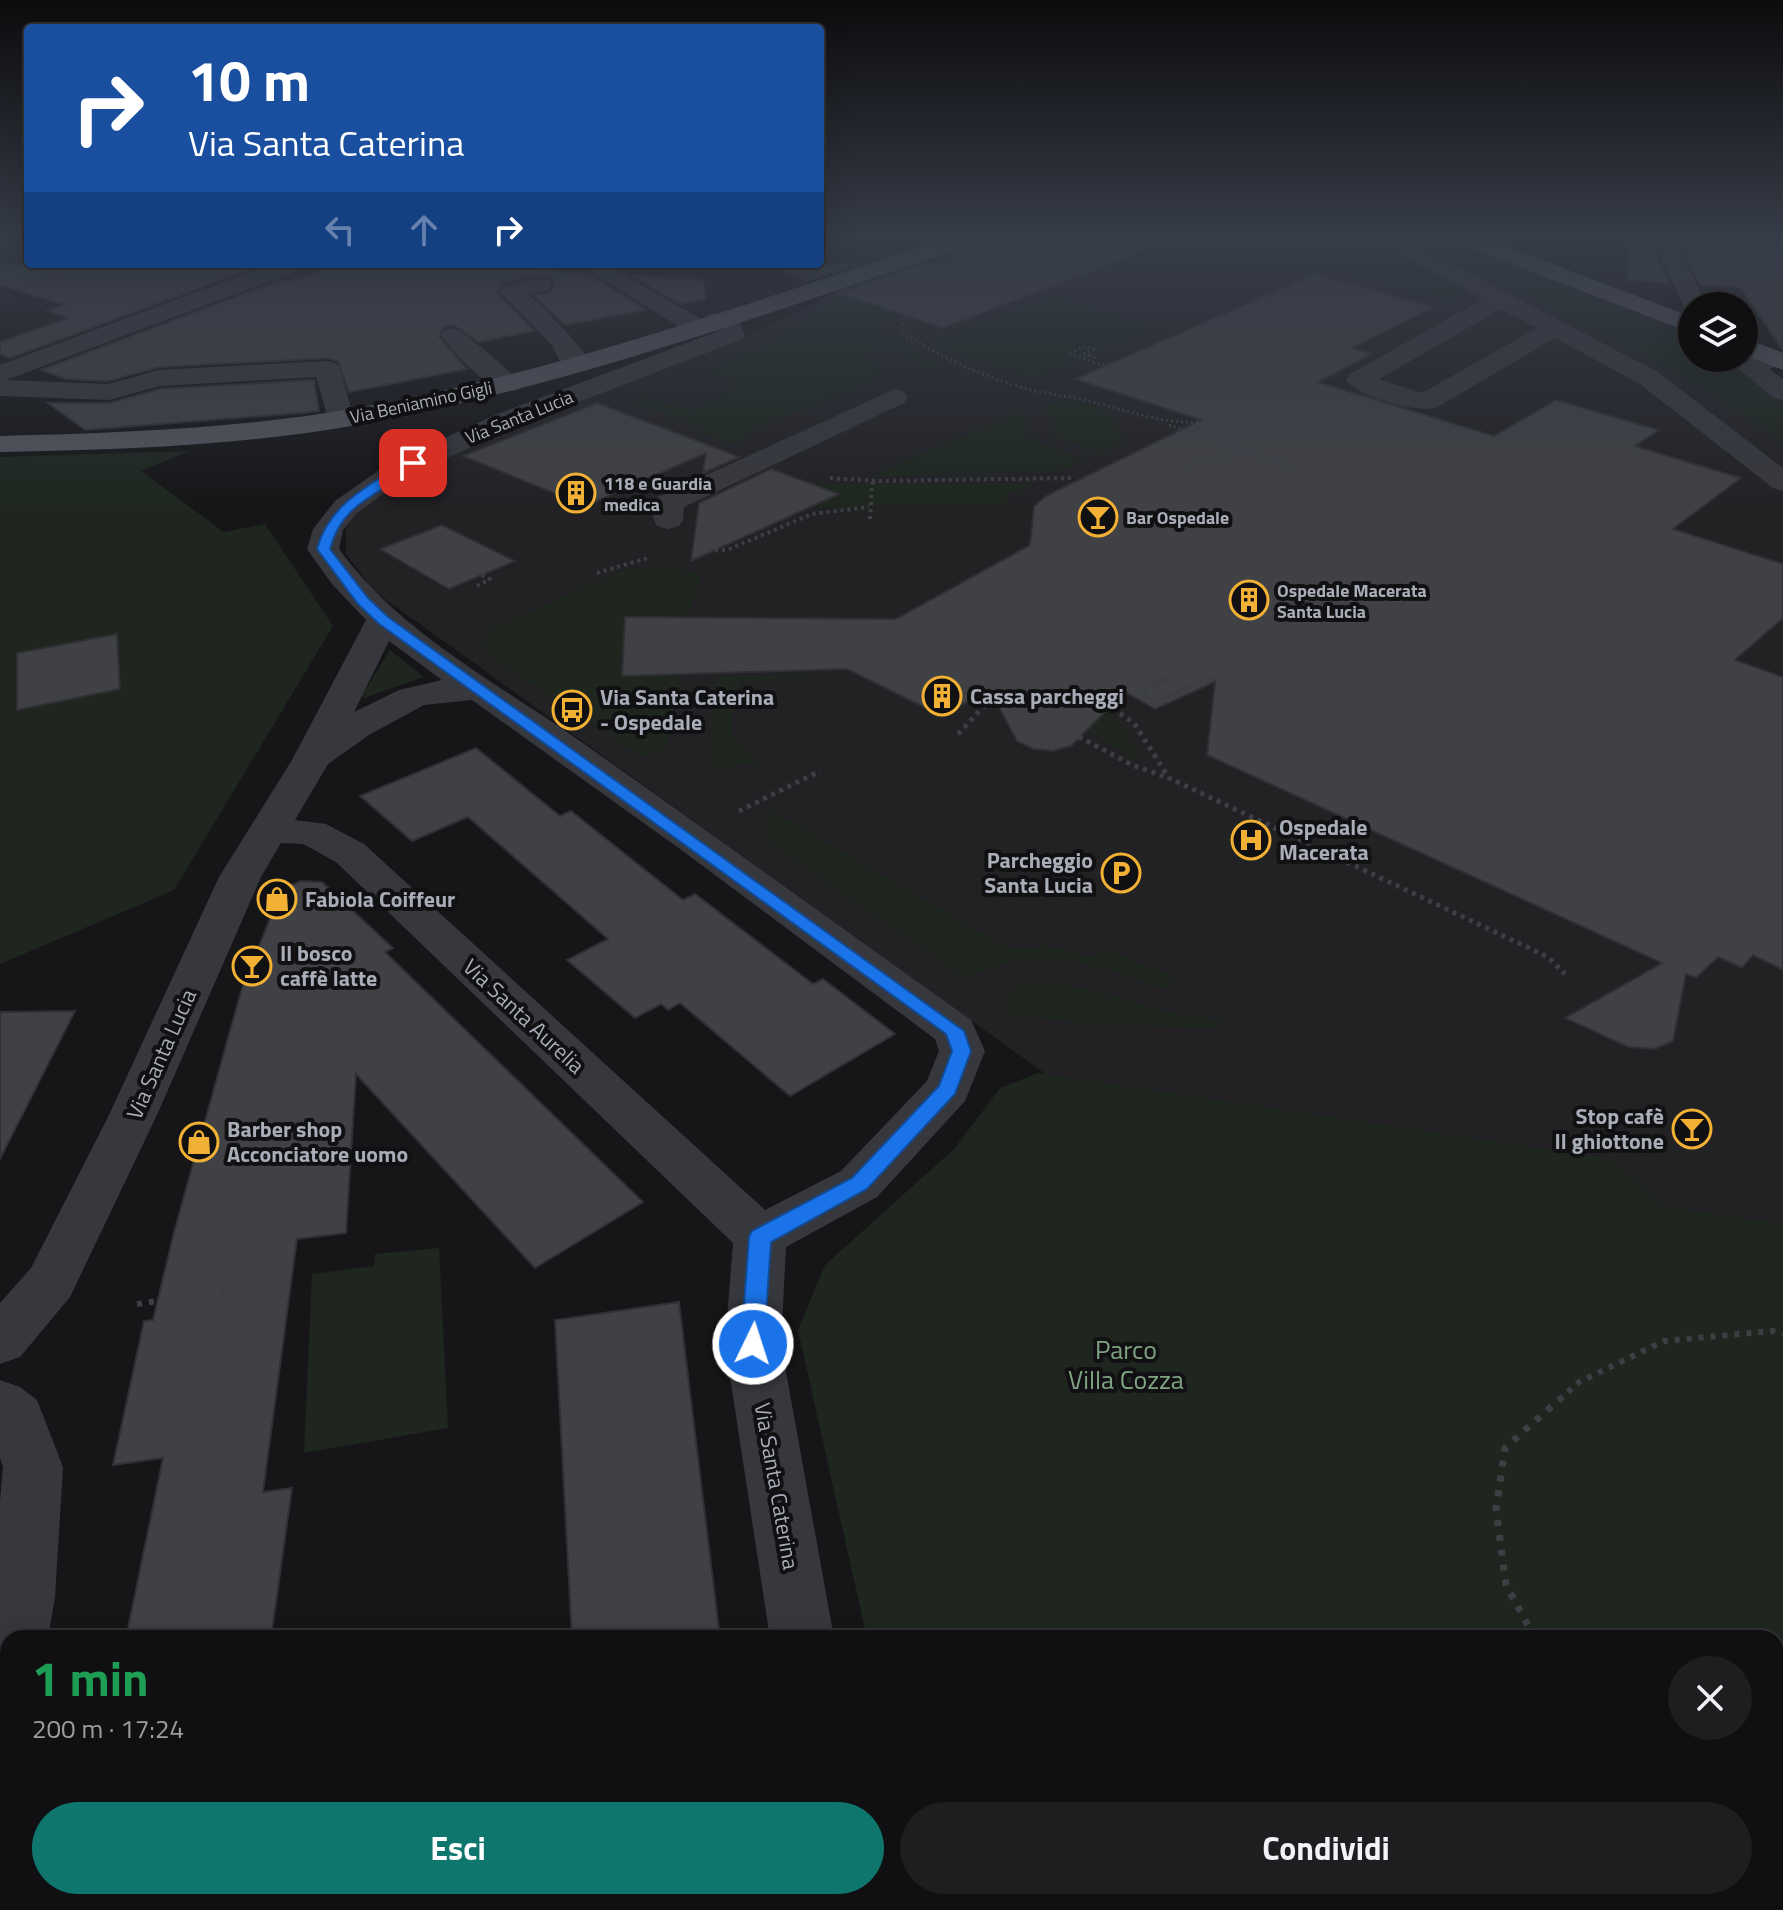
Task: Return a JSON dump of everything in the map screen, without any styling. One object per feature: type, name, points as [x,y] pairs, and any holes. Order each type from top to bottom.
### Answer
[{"type":"main road","name":"Via Beniamino Gigli","points":[[0,444],[210,434],[340,419],[508,384],[688,328]]},
{"type":"main road","points":[[1758,352],[1779,360]]},
{"type":"street","points":[[0,374],[123,328]]},
{"type":"street","points":[[550,328],[564,342],[569,356],[579,363]]},
{"type":"street","name":"Via Santa Lucia","points":[[0,1341],[51,1282],[133,1115],[240,877],[311,760],[383,620],[335,568],[323,549],[328,529],[346,507],[398,470],[427,455],[507,420],[733,334],[730,328]]},
{"type":"street","points":[[1450,328],[1359,380],[1393,395],[1426,402],[1555,328]]},
{"type":"street","points":[[1559,328],[1649,378],[1783,482]]},
{"type":"street","points":[[453,335],[467,351],[508,384]]},
{"type":"street","points":[[1779,360],[1749,367],[1783,392]]},
{"type":"street","points":[[0,388],[109,392],[159,378],[327,369],[340,419]]},
{"type":"street","points":[[668,520],[669,503],[895,397]]},
{"type":"street","points":[[383,620],[955,1031],[962,1051],[948,1089],[859,1184],[760,1237]]},
{"type":"street","name":"Via Santa Lucia","points":[[311,760],[382,711],[413,696],[449,687],[480,689]]},
{"type":"street","name":"Via Santa Aurelia","points":[[270,830],[312,833],[350,853],[760,1237]]},
{"type":"street","name":"Via Santa Caterina","points":[[760,1237],[753,1344],[801,1630]]},
{"type":"street","points":[[0,1404],[16,1418],[33,1467],[23,1597],[17,1630]]},
{"type":"path","points":[[902,328],[901,332],[930,351],[1026,389],[1084,400],[1249,450],[1294,467]]},
{"type":"path","points":[[1097,358],[1083,354],[1096,349],[1086,346],[1068,354],[1106,366]]},
{"type":"path","points":[[1156,421],[1206,422]]},
{"type":"path","points":[[1184,466],[1249,450]]},
{"type":"path","points":[[817,478],[877,481],[1074,478]]},
{"type":"path","points":[[870,519],[872,484],[877,481]]},
{"type":"path","points":[[697,551],[727,550],[812,514],[869,507]]},
{"type":"path","points":[[597,573],[656,556]]},
{"type":"path","points":[[477,586],[490,579],[482,575]]},
{"type":"path","points":[[1099,699],[1146,673],[1201,662]]},
{"type":"path","points":[[1146,673],[1154,678],[1163,683],[1151,688],[1139,694],[1157,705],[1213,679],[1194,668],[1181,674],[1167,680],[1154,686],[1141,692],[1150,697],[1159,703],[1211,679],[1201,673],[1191,668],[1179,673],[1166,679],[1154,685],[1141,690],[1150,696],[1160,701],[1209,679],[1199,673],[1188,668],[1165,678],[1154,683],[1142,689],[1152,694],[1161,698],[1206,679]]},
{"type":"path","points":[[958,734],[988,703],[1009,692],[1044,690],[1099,699],[1134,723],[1169,778]]},
{"type":"path","points":[[1068,729],[1042,717],[1018,732],[1048,746],[1070,732],[1132,765],[1169,778],[1548,957],[1565,974]]},
{"type":"path","points":[[729,816],[820,771]]},
{"type":"path","points":[[1669,984],[1701,948]]},
{"type":"path","points":[[137,1304],[266,1285],[263,1308]]},
{"type":"path","points":[[1531,1630],[1506,1585],[1496,1509],[1505,1448],[1579,1382],[1664,1341],[1773,1331],[1783,1334]]},
{"type":"shaded area","name":"Ospedale Macerata","points":[[763,328],[1678,328],[1678,372],[1758,372],[1758,367],[1783,380],[1783,1246],[1065,1088],[374,591],[346,554],[346,528],[359,509],[426,463]]},
{"type":"green space","points":[[795,328],[876,328],[877,333],[894,334],[912,350],[948,368],[938,373],[906,361],[909,356],[903,351],[889,348],[865,353],[864,358],[882,366],[876,379],[767,424],[732,444],[696,433],[700,428],[630,401],[640,396],[694,410],[741,383],[701,370]]},
{"type":"green space","points":[[972,328],[1151,328],[1036,380],[937,348],[937,341]]},
{"type":"green space","points":[[1590,328],[1667,328],[1678,333],[1678,372],[1744,372],[1783,404],[1783,444],[1707,390]]},
{"type":"green space","points":[[1082,402],[1112,412],[1125,443],[1099,454],[1052,434],[1046,403]]},
{"type":"green space","points":[[1022,410],[1028,437],[1084,460],[1059,471],[870,476]]},
{"type":"green space","points":[[189,451],[141,471],[224,532],[265,524],[333,626],[174,890],[0,964],[0,457]]},
{"type":"green space","points":[[809,483],[1037,483],[1003,497],[1012,504],[815,507]]},
{"type":"green space","points":[[671,567],[701,575],[688,616],[625,618],[622,676],[681,674],[665,750],[642,757],[583,718],[574,708],[560,703],[494,658],[481,644],[488,631],[625,569]]},
{"type":"green space","points":[[390,650],[424,677],[364,698],[362,695]]},
{"type":"green space","points":[[813,674],[811,677],[739,682],[732,711],[732,728],[740,744],[760,765],[712,766],[715,676]]},
{"type":"green space","points":[[1092,704],[1122,726],[1137,761],[1055,711]]},
{"type":"green space","points":[[771,810],[1009,949],[1049,946],[1092,957],[1104,948],[1176,978],[1164,989],[1093,966],[1038,958],[1019,960],[966,978],[769,842]]},
{"type":"green space","points":[[1024,983],[1079,987],[1188,1016],[1223,1019],[1223,1027],[1103,1026],[1009,1014],[1007,1003],[1012,990]]},
{"type":"green space","name":"Parco Villa Cozza","points":[[1038,1073],[1613,1159],[1661,1206],[1783,1224],[1783,1630],[865,1630],[798,1330],[825,1265],[954,1149],[1000,1088]]},
{"type":"green space","points":[[439,1248],[448,1428],[304,1453],[312,1274],[374,1266],[375,1254]]},
{"type":"building","points":[[40,328],[91,328],[10,358],[0,354],[0,342]]},
{"type":"building","points":[[153,328],[443,328],[439,337],[467,369],[349,392],[338,361],[327,358],[159,367],[108,381],[66,379],[41,370]]},
{"type":"building","points":[[459,328],[531,328],[534,331],[479,342]]},
{"type":"building","name":"Ospedale Macerata Santa Lucia","points":[[1191,328],[1392,328],[1352,348],[1372,354],[1318,382],[1494,436],[1556,400],[1659,430],[1635,446],[1741,478],[1673,529],[1783,564],[1783,618],[1735,660],[1783,677],[1783,970],[1753,955],[1742,968],[1718,957],[1696,978],[1686,974],[1673,1041],[1655,1049],[1628,1047],[1565,1018],[1662,963],[1207,755],[1215,682],[1155,709],[1125,692],[1071,746],[1053,751],[1033,749],[1017,741],[989,689],[942,716],[847,669],[622,676],[625,617],[896,619],[1030,545],[1034,506],[1046,496],[1201,420],[1075,379]]},
{"type":"building","points":[[1768,328],[1783,328],[1783,350]]},
{"type":"building","points":[[314,380],[319,411],[302,413],[85,430],[48,403],[109,403],[160,389]]},
{"type":"building","name":"118 e Guardia medica","points":[[597,403],[739,457],[703,473],[706,453],[586,506],[463,456]]},
{"type":"building","points":[[771,469],[839,494],[691,561],[699,503]]},
{"type":"building","points":[[442,525],[515,561],[449,589],[380,549]]},
{"type":"building","points":[[117,634],[120,689],[17,710],[17,653]]},
{"type":"building","points":[[476,748],[560,816],[571,811],[683,900],[695,894],[813,984],[823,979],[895,1034],[790,1096],[680,1003],[668,1010],[661,1004],[635,1018],[567,960],[608,939],[468,817],[412,841],[360,796]]},
{"type":"building","points":[[301,881],[322,882],[393,948],[385,952],[643,1202],[535,1268],[356,1074],[346,1233],[297,1239],[263,1492],[292,1488],[272,1630],[128,1630],[163,1458],[113,1465],[144,1321],[153,1320],[174,1232],[242,988],[282,889]]},
{"type":"building","points":[[75,1011],[0,1159],[0,1012]]},
{"type":"building","points":[[679,1302],[719,1630],[572,1630],[555,1320]]},
{"type":"place","name":"118 e Guardia medica","points":[[576,493]]},
{"type":"place","name":"Bar Ospedale","points":[[1098,517]]},
{"type":"place","name":"Ospedale Macerata Santa Lucia","points":[[1249,600]]},
{"type":"place","name":"Cassa parcheggi","points":[[942,696]]},
{"type":"place","name":"Via Santa Caterina - Ospedale","points":[[572,710]]},
{"type":"place","name":"Ospedale Macerata","points":[[1251,840]]},
{"type":"place","name":"Parcheggio Santa Lucia","points":[[1121,873]]},
{"type":"place","name":"Fabiola Coiffeur","points":[[277,899]]},
{"type":"place","name":"Il bosco caffè latte","points":[[252,966]]},
{"type":"place","name":"Stop cafè Il ghiottone","points":[[1692,1129]]},
{"type":"place","name":"Barber shop Acconciatore uomo","points":[[199,1142]]},
{"type":"route","points":[[413,463],[346,507],[328,529],[323,549],[363,601],[383,620],[955,1031],[962,1051],[948,1089],[859,1184],[760,1237],[753,1344]]}]
